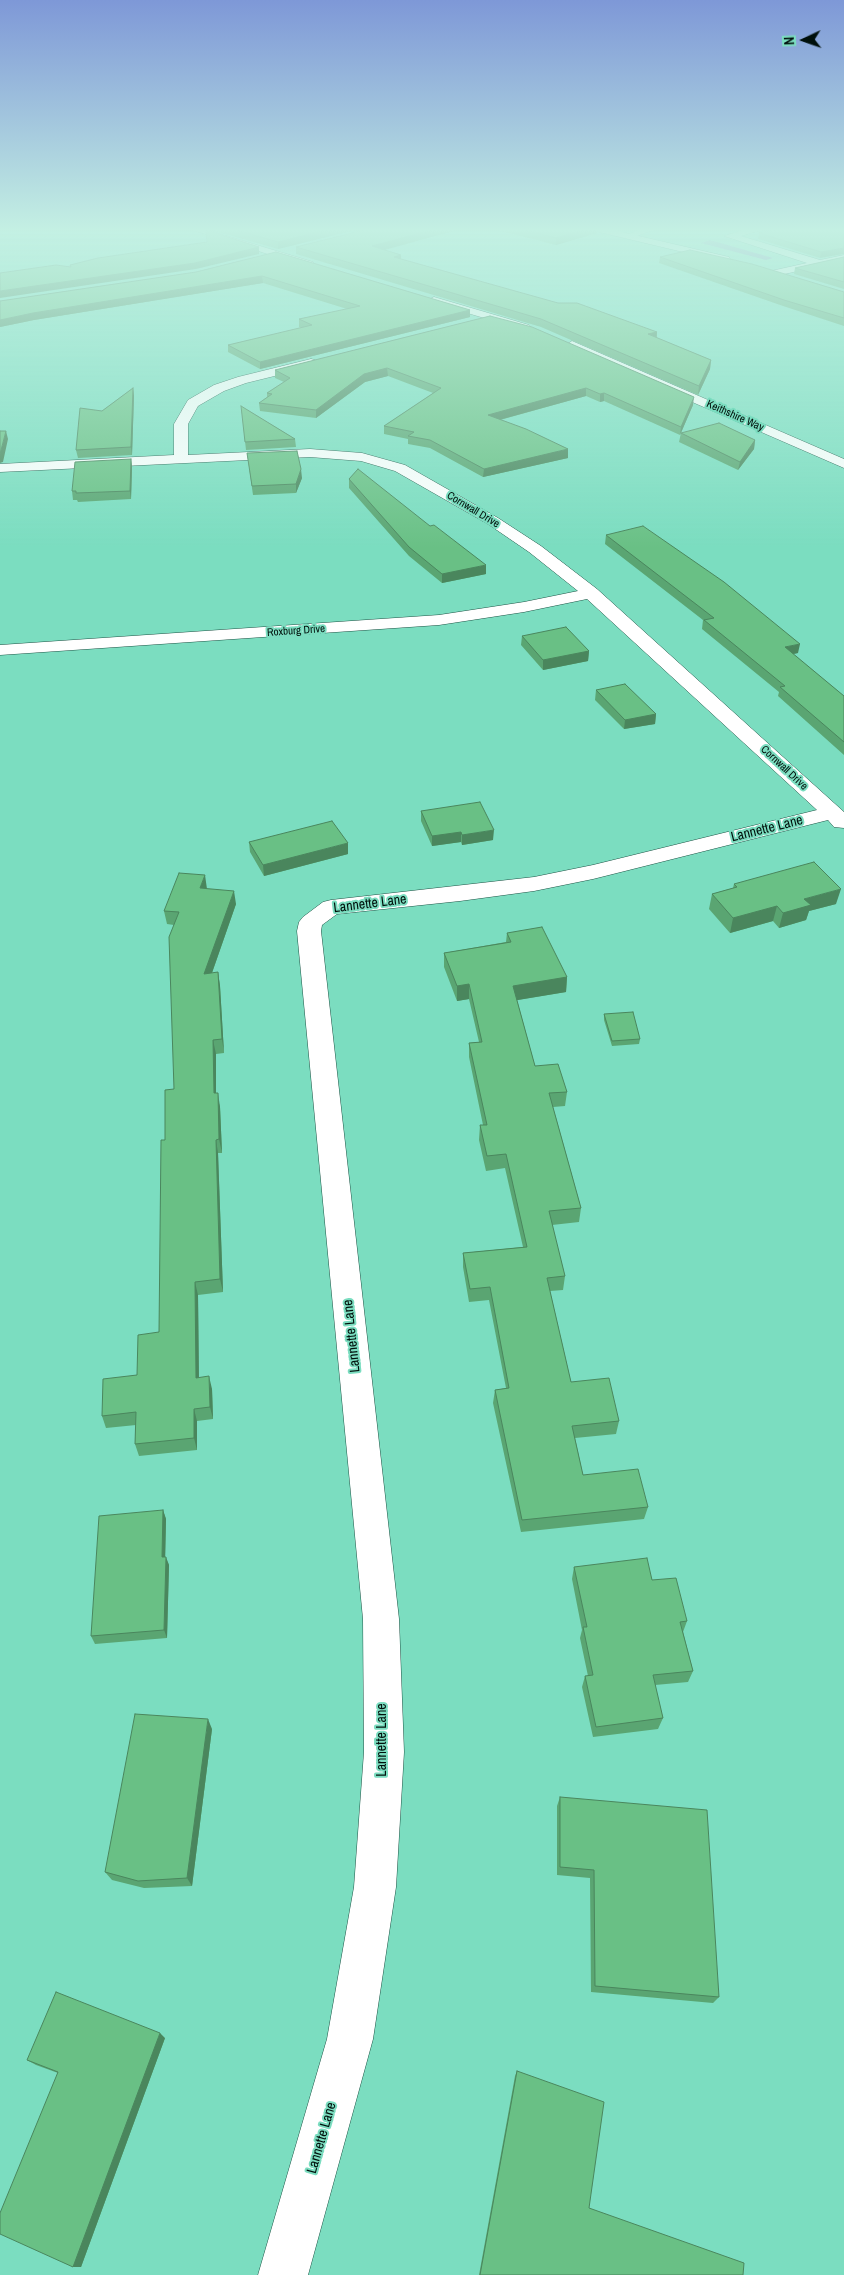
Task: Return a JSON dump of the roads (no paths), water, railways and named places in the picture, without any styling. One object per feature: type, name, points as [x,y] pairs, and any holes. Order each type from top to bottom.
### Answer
[{"type":"street","name":"Keithshire Way","points":[[562,341],[844,464]]},
{"type":"street","points":[[181,459],[181,424],[193,403],[219,388],[242,380],[319,361]]},
{"type":"street","name":"Cornwall Drive","points":[[0,468],[310,453],[344,454],[381,462],[424,481],[493,521],[535,549],[590,593],[838,818]]},
{"type":"street","name":"Roxburg Drive","points":[[0,650],[439,620],[515,608],[590,593]]},
{"type":"street","name":"Lannette Lane","points":[[283,2275],[350,2039],[375,1887],[384,1752],[381,1619],[309,931],[311,922],[331,907],[460,894],[534,884],[838,818]]}]
